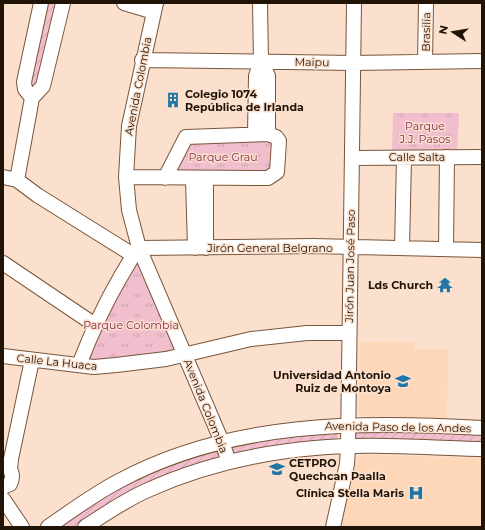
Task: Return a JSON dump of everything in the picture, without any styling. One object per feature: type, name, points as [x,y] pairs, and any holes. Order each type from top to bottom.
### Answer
[{"type":"street","points":[[32,98],[25,89],[24,82],[41,3]]},
{"type":"street","points":[[17,180],[32,98],[43,86],[63,3]]},
{"type":"street","points":[[124,3],[155,8]]},
{"type":"street","points":[[260,3],[261,62],[268,76],[261,134]]},
{"type":"street","name":"Jirón Juan José Paso","points":[[333,527],[347,464],[348,447],[349,248],[354,3]]},
{"type":"street","name":"Brasilia","points":[[425,62],[426,3]]},
{"type":"street","name":"Avenida Colombia","points":[[155,8],[142,60],[129,126],[126,178],[129,210],[136,252],[186,355],[229,462]]},
{"type":"street","name":"Maipu","points":[[142,60],[353,63],[482,61]]},
{"type":"street","points":[[126,178],[199,179],[268,178],[277,172],[279,141],[276,137],[261,134],[186,137],[165,178]]},
{"type":"street","points":[[446,248],[447,157]]},
{"type":"street","name":"Calle Salta","points":[[352,158],[482,157]]},
{"type":"street","points":[[402,248],[404,158]]},
{"type":"street","points":[[3,177],[17,180],[37,195],[136,252],[95,325],[79,365]]},
{"type":"street","points":[[199,179],[200,248]]},
{"type":"street","name":"Jirón General Belgrano","points":[[136,252],[200,248],[446,248],[482,250]]},
{"type":"street","points":[[3,263],[95,325]]},
{"type":"street","name":"Calle La Huaca","points":[[3,356],[97,367],[186,355],[250,339],[306,333],[349,333]]},
{"type":"street","points":[[3,487],[11,481],[12,475],[7,464],[32,360]]},
{"type":"street","name":"Avenida Paso de los Andes","points":[[48,527],[102,491],[137,472],[182,454],[222,442],[292,429],[348,425],[434,425],[482,428]]},
{"type":"street","name":"Avenida Paso de los Andes","points":[[85,527],[148,490],[205,469],[257,455],[316,448],[348,447],[482,449]]},
{"type":"street","points":[[3,499],[22,527]]},
{"type":"shaded area","name":"Universidad Antonio Ruiz de Montoya","points":[[360,342],[415,343],[415,349],[448,349],[447,418],[362,416],[359,412]]},
{"type":"shaded area","name":"Clínica Stella Maris","points":[[363,455],[482,458],[482,527],[341,527],[357,458]]},
{"type":"green space","points":[[47,3],[59,3],[37,87],[32,86],[31,83]]},
{"type":"green space","name":"Parque J.J. Pasos","points":[[393,113],[459,113],[457,152],[392,152]]},
{"type":"green space","name":"Parque Grau","points":[[187,140],[268,141],[272,145],[272,169],[269,172],[175,174],[177,159]]},
{"type":"green space","name":"Parque Colombia","points":[[138,260],[176,351],[88,363],[92,333]]},
{"type":"green space","points":[[354,431],[482,431],[482,447],[357,441],[354,439]]},
{"type":"green space","points":[[338,432],[338,439],[335,442],[235,456],[232,453],[232,447],[234,444],[248,440]]},
{"type":"green space","points":[[217,447],[223,456],[102,510],[77,527],[55,527],[119,485]]},
{"type":"place","name":"Colegio 1074 República de Irlanda","points":[[173,100]]},
{"type":"place","name":"Lds Church","points":[[445,285]]},
{"type":"place","name":"Universidad Antonio Ruiz de Montoya","points":[[403,381]]},
{"type":"place","name":"CETPRO Quechcan Paalla","points":[[277,469]]},
{"type":"place","name":"Clínica Stella Maris","points":[[416,493]]}]
